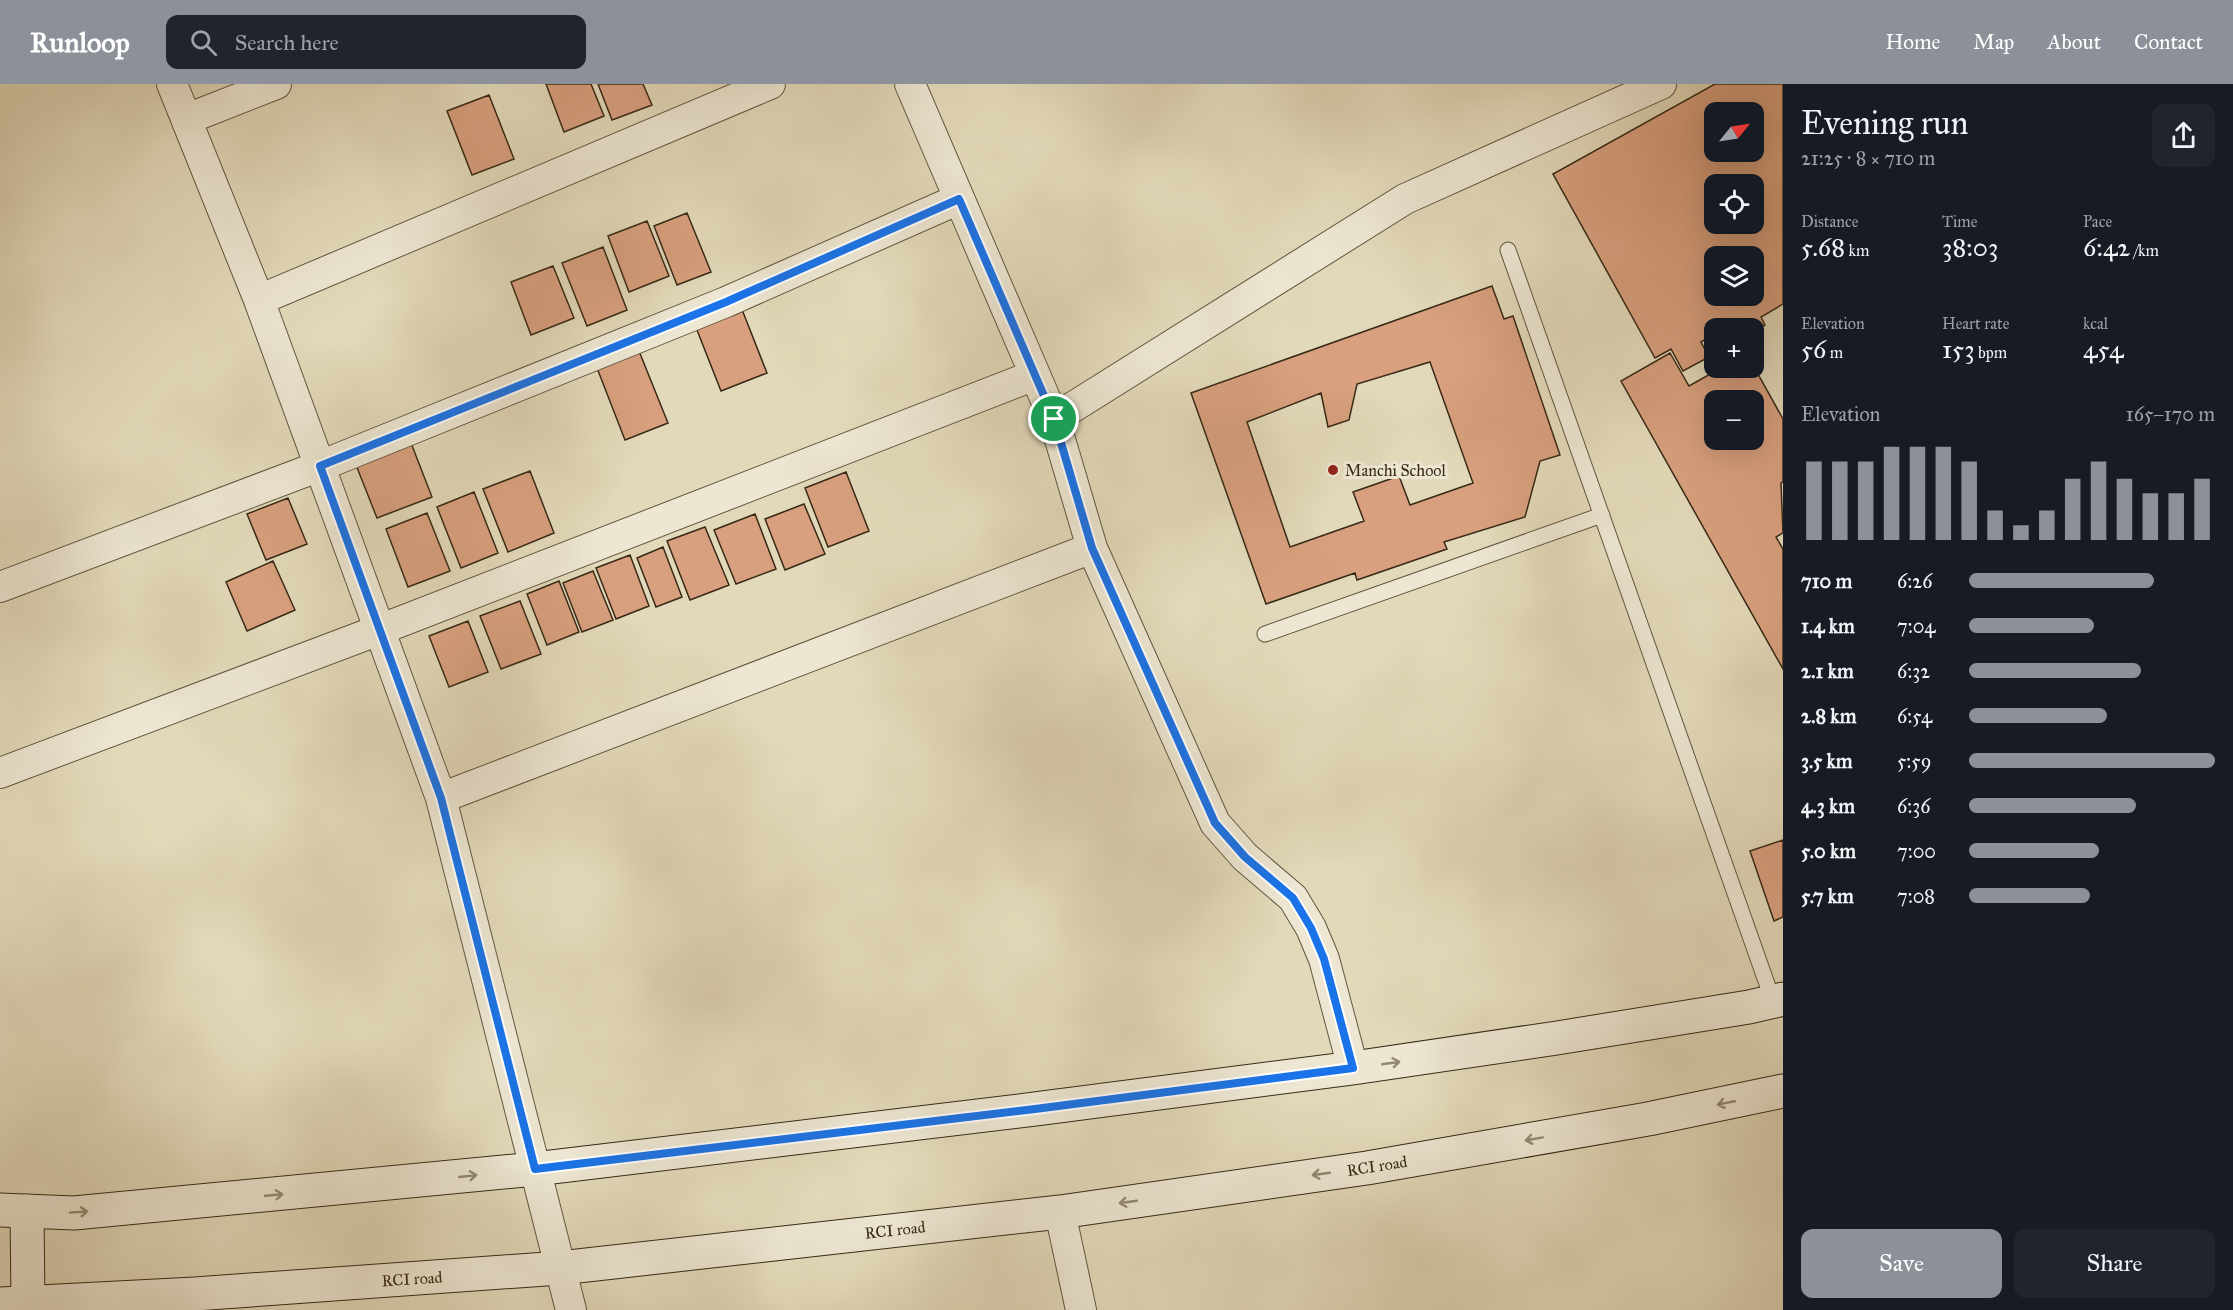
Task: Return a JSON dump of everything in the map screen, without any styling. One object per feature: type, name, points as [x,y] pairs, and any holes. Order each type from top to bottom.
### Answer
[{"type":"main road","points":[[14,1304],[14,1211],[74,1213],[535,1169],[1353,1068],[1580,1035],[1749,1007],[1778,1000]]},
{"type":"main road","name":"RCI road","points":[[14,1304],[195,1294],[560,1268],[1060,1212],[1367,1168],[1648,1119],[1783,1091]]},
{"type":"street","points":[[172,84],[259,300],[441,798],[571,1310]]},
{"type":"street","points":[[187,119],[276,84]]},
{"type":"street","points":[[259,300],[770,84]]},
{"type":"street","points":[[910,84],[1054,419],[1092,548],[1215,823],[1245,857],[1293,898],[1311,928],[1324,959],[1353,1068]]},
{"type":"street","points":[[1054,419],[1405,199],[1661,84]]},
{"type":"street","points":[[0,587],[320,466],[726,302],[959,199]]},
{"type":"street","points":[[0,773],[380,630],[1035,375]]},
{"type":"street","points":[[441,798],[1092,548]]},
{"type":"street","points":[[1060,1212],[1081,1310]]},
{"type":"lane","points":[[1508,250],[1778,1000]]},
{"type":"lane","points":[[1265,634],[1602,515]]},
{"type":"building","points":[[546,84],[591,84],[604,116],[564,132]]},
{"type":"building","points":[[598,84],[643,84],[652,105],[612,120]]},
{"type":"building","points":[[1715,84],[1783,84],[1783,304],[1762,318],[1704,318],[1704,340],[1701,342],[1704,348],[1704,360],[1683,371],[1671,349],[1655,358],[1553,174]]},
{"type":"building","points":[[489,95],[514,159],[472,175],[447,111]]},
{"type":"building","points":[[687,213],[711,272],[677,285],[654,226]]},
{"type":"building","points":[[647,221],[669,276],[629,292],[608,236]]},
{"type":"building","points":[[603,247],[627,310],[587,326],[562,263]]},
{"type":"building","points":[[553,266],[574,318],[531,335],[511,282]]},
{"type":"building","points":[[1492,286],[1504,319],[1513,316],[1560,455],[1540,461],[1525,517],[1444,542],[1447,549],[1357,580],[1355,573],[1266,604],[1191,393]],"holes":[[[1430,362],[1473,483],[1410,505],[1399,476],[1353,492],[1364,521],[1290,547],[1247,422],[1321,393],[1328,427],[1349,420],[1357,384]]]},
{"type":"building","points":[[741,307],[767,373],[721,391],[695,325]]},
{"type":"building","points":[[639,351],[668,423],[625,440],[597,368]]},
{"type":"building","points":[[1670,353],[1689,386],[1704,378],[1760,378],[1783,419],[1783,482],[1781,483],[1783,533],[1776,537],[1783,549],[1783,669],[1621,381]]},
{"type":"building","points":[[411,443],[432,497],[377,518],[356,465]]},
{"type":"building","points":[[530,471],[554,533],[508,552],[483,489]]},
{"type":"building","points":[[846,472],[869,531],[828,547],[805,488]]},
{"type":"building","points":[[474,492],[498,553],[461,568],[437,507]]},
{"type":"building","points":[[288,498],[307,544],[266,560],[247,514]]},
{"type":"building","points":[[804,504],[825,554],[785,570],[765,519]]},
{"type":"building","points":[[427,513],[450,571],[408,587],[386,529]]},
{"type":"building","points":[[755,514],[776,569],[736,584],[714,530]]},
{"type":"building","points":[[705,527],[729,585],[690,600],[667,541]]},
{"type":"building","points":[[663,547],[682,597],[656,607],[637,558]]},
{"type":"building","points":[[630,555],[649,606],[616,619],[596,568]]},
{"type":"building","points":[[273,561],[295,610],[247,631],[226,582]]},
{"type":"building","points":[[593,571],[613,620],[582,632],[563,583]]},
{"type":"building","points":[[559,581],[579,632],[547,645],[527,594]]},
{"type":"building","points":[[520,601],[541,654],[501,669],[480,616]]},
{"type":"building","points":[[468,621],[488,672],[449,687],[429,636]]},
{"type":"building","points":[[1783,840],[1783,917],[1774,921],[1750,851]]},
{"type":"place","name":"Manchi School","points":[[1333,470]]},
{"type":"route","points":[[959,199],[1054,419],[1092,548],[1215,823],[1245,857],[1293,898],[1311,928],[1324,959],[1353,1068],[535,1169],[441,798],[320,466],[726,302],[959,199]]}]
